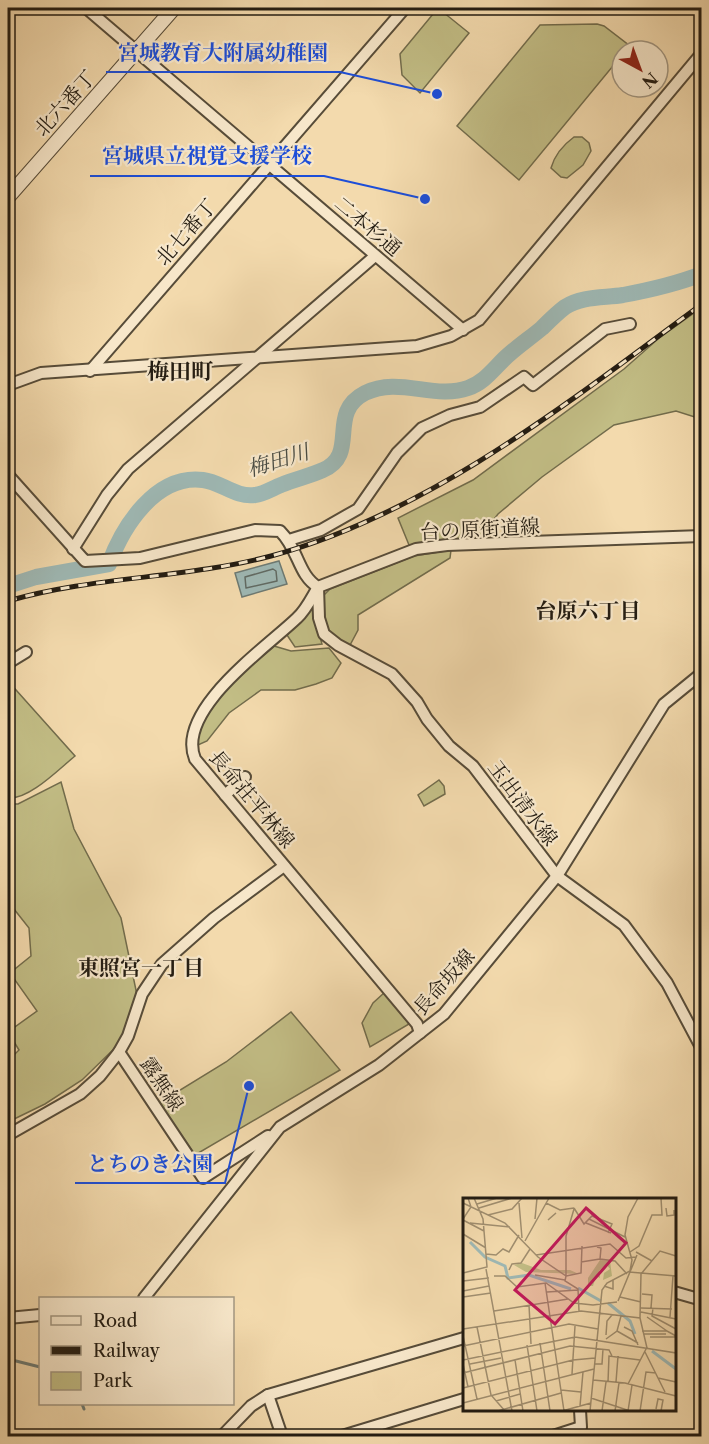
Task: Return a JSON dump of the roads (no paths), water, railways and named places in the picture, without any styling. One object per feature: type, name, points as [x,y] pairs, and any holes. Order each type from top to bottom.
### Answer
[{"type":"street","name":"二本杉通","points":[[86,8],[463,330]]},
{"type":"street","name":"北六番丁","points":[[8,196],[174,8]]},
{"type":"street","name":"北七番丁","points":[[90,371],[405,8]]},
{"type":"street","points":[[8,385],[41,373],[417,346],[463,330],[479,320],[702,53]]},
{"type":"street","points":[[73,549],[107,495],[128,469],[375,256]]},
{"type":"street","points":[[289,540],[321,530],[358,509],[396,453],[422,428],[450,415],[480,407],[524,376],[534,385],[606,329],[630,324]]},
{"type":"street","points":[[8,475],[85,561],[141,558],[255,530],[279,531],[289,540],[307,581],[318,587]]},
{"type":"street","name":"台の原街道線","points":[[318,587],[416,549],[447,545],[702,537]]},
{"type":"street","name":"長命荘平林線","points":[[318,587],[300,616],[254,654],[217,692],[193,731],[190,748],[195,759],[417,1024],[420,1034]]},
{"type":"street","name":"玉出清水線","points":[[318,587],[319,618],[324,634],[338,645],[392,674],[417,702],[427,719],[449,746],[473,766],[557,876],[624,925],[667,982],[702,1049]]},
{"type":"street","points":[[8,663],[26,652]]},
{"type":"street","name":"長命坂線","points":[[146,1297],[280,1127],[379,1065],[444,1014],[557,876],[664,704],[702,673]]},
{"type":"street","points":[[225,795],[245,777]]},
{"type":"street","points":[[119,1052],[128,1036],[141,994],[162,963],[214,918],[284,866]]},
{"type":"street","name":"露無線","points":[[8,1135],[80,1094],[100,1076],[119,1052],[203,1178],[280,1127]]},
{"type":"street","points":[[676,1292],[702,1300]]},
{"type":"street","points":[[8,1318],[39,1315]]},
{"type":"street","points":[[222,1437],[251,1406],[268,1395],[463,1339]]},
{"type":"street","points":[[268,1395],[282,1437]]},
{"type":"street","points":[[342,1437],[463,1400]]},
{"type":"street","points":[[553,1437],[581,1427],[580,1411]]},
{"type":"water","points":[[279,561],[287,584],[242,597],[235,573]]},
{"type":"waterway","name":"梅田川","points":[[8,586],[36,577],[109,564],[133,519],[156,494],[170,485],[186,480],[203,480],[241,494],[255,495],[323,470],[334,463],[340,454],[347,411],[354,401],[365,393],[378,388],[391,387],[442,391],[468,388],[483,380],[512,351],[572,303],[653,289],[702,274]]},
{"type":"waterway","points":[[8,1359],[39,1367]]},
{"type":"waterway","points":[[82,1405],[84,1409]]},
{"type":"railway","points":[[8,601],[73,587],[238,564],[329,537],[386,512],[442,483],[497,450],[602,378],[702,304]]},
{"type":"place","name":"宮城教育大附属幼稚園","points":[[437,94]]},
{"type":"place","name":"宮城県立視覚支援学校","points":[[425,199]]},
{"type":"place","name":"とちのき公園","points":[[249,1086]]},
{"type":"district","name":"梅田町","points":[[180,371]]},
{"type":"district","name":"台原六丁目","points":[[588,610]]},
{"type":"district","name":"東照宮一丁目","points":[[141,967]]}]
